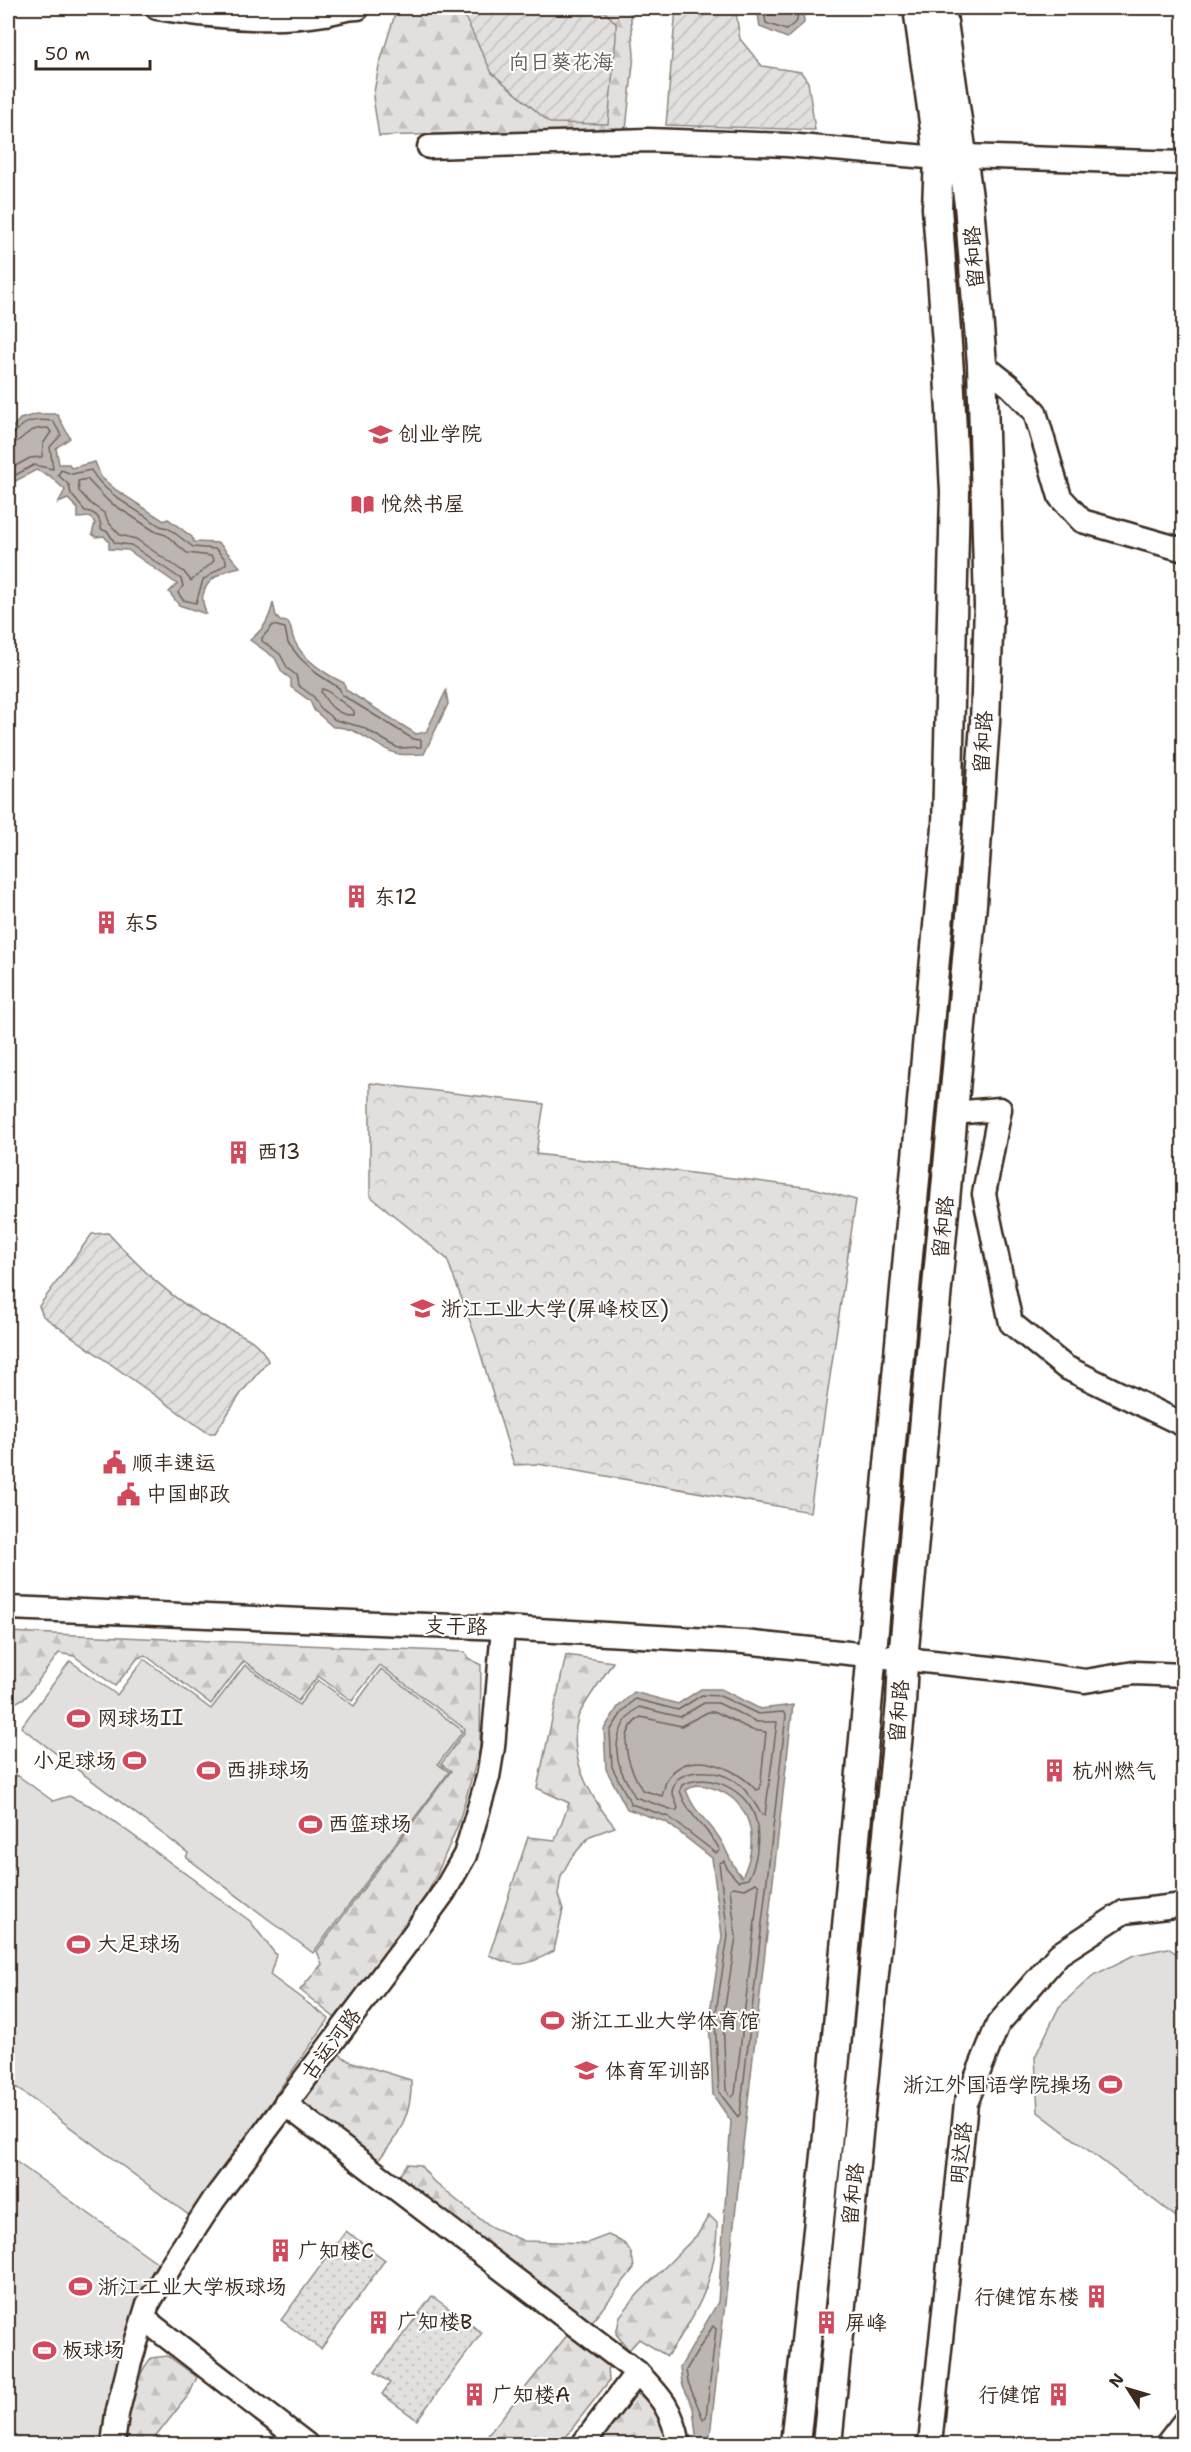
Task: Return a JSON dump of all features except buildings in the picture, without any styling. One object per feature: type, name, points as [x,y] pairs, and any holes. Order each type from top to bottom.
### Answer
[{"type":"main road","name":"留和路","points":[[795,2445],[827,2146],[947,827],[955,492],[937,208],[952,157],[918,8]]},
{"type":"main road","name":"留和路","points":[[827,2445],[898,1739],[903,1660],[953,1113],[976,849],[989,593],[982,364],[952,157],[941,8]]},
{"type":"street","points":[[157,8],[208,16],[278,17],[325,14],[357,8]]},
{"type":"street","points":[[429,147],[648,140],[787,145],[952,157],[1184,163]]},
{"type":"street","points":[[982,364],[1011,387],[1035,412],[1060,497],[1082,521],[1184,550]]},
{"type":"street","points":[[953,1113],[1000,1109],[984,1194],[1011,1323],[1065,1366],[1184,1425]]},
{"type":"street","name":"支干路","points":[[8,1608],[503,1628],[744,1642],[1009,1670],[1085,1681],[1134,1673],[1184,1675]]},
{"type":"street","name":"古运河路","points":[[113,2445],[125,2383],[148,2304],[213,2201],[410,1940],[444,1892],[465,1855],[488,1777],[493,1747],[503,1628]]},
{"type":"street","name":"明达路","points":[[930,2445],[966,2103],[998,2024],[1059,1954],[1124,1912],[1184,1905]]},
{"type":"street","points":[[285,2104],[637,2372],[660,2396],[674,2419],[679,2445]]},
{"type":"street","points":[[144,2319],[306,2445]]},
{"type":"street","points":[[583,2445],[637,2372]]},
{"type":"street","points":[[1167,2445],[1184,2422]]},
{"type":"green space","points":[[412,8],[630,8],[634,55],[626,129],[379,136],[373,97],[379,66],[395,14]]},
{"type":"green space","name":"向日葵花海","points":[[468,8],[601,8],[616,23],[608,124],[550,123],[492,73],[463,13]]},
{"type":"green space","name":"向日葵花海","points":[[676,8],[731,8],[736,13],[740,39],[762,66],[801,72],[808,82],[815,130],[666,125]]},
{"type":"green space","points":[[370,1083],[544,1104],[536,1154],[813,1188],[856,1200],[810,1512],[538,1464],[514,1465],[475,1335],[447,1259],[370,1196]]},
{"type":"green space","points":[[108,1233],[144,1271],[184,1304],[252,1341],[264,1353],[268,1361],[242,1392],[215,1433],[208,1433],[43,1316],[39,1306],[92,1234]]},
{"type":"green space","points":[[8,1632],[465,1652],[468,1658],[481,1665],[480,1749],[458,1825],[417,1913],[335,2018],[300,1990],[322,1964],[317,1951],[451,1771],[441,1764],[465,1729],[380,1665],[352,1701],[318,1676],[298,1701],[244,1661],[211,1704],[145,1655],[138,1658],[115,1686],[74,1656],[59,1653],[26,1697],[8,1707]]},
{"type":"green space","points":[[566,1655],[613,1662],[580,1712],[575,1732],[578,1761],[583,1776],[597,1803],[615,1827],[590,1836],[571,1858],[561,1876],[558,1895],[563,1909],[554,1951],[523,1964],[508,1963],[489,1955],[528,1837],[555,1840],[569,1803],[537,1788]]},
{"type":"green space","name":"西篮球场","points":[[144,1659],[211,1709],[245,1665],[299,1705],[318,1680],[354,1706],[381,1669],[463,1731],[438,1764],[449,1772],[313,1953],[186,1857],[188,1853],[21,1727],[70,1661],[117,1695]]},
{"type":"green space","points":[[17,1775],[53,1801],[69,1796],[97,1809],[250,1921],[276,1955],[270,1975],[329,2019],[190,2216],[8,2081],[8,1788]]},
{"type":"green space","name":"浙江外国语学院操场","points":[[1168,1948],[1183,1958],[1183,2222],[1038,2112],[1035,2057],[1059,2007],[1092,1976],[1134,1955]]},
{"type":"green space","points":[[335,2051],[349,2061],[411,2080],[409,2104],[402,2125],[376,2163],[299,2101]]},
{"type":"green space","name":"浙江工业大学板球场","points":[[8,2156],[165,2268],[105,2444],[8,2444]]},
{"type":"green space","points":[[407,2164],[420,2165],[434,2182],[489,2226],[524,2241],[587,2243],[608,2235],[620,2241],[630,2250],[634,2268],[591,2323],[404,2186],[400,2175]]},
{"type":"green space","points":[[709,2215],[717,2223],[714,2261],[704,2294],[688,2325],[667,2356],[639,2339],[629,2350],[616,2334],[620,2316],[638,2294],[698,2234]]},
{"type":"green space","points":[[346,2231],[385,2260],[321,2349],[281,2320]]},
{"type":"green space","points":[[432,2296],[482,2333],[417,2420],[382,2394],[390,2383],[375,2372]]},
{"type":"green space","points":[[568,2334],[608,2366],[609,2381],[560,2444],[481,2444]]},
{"type":"green space","points":[[168,2356],[197,2377],[190,2393],[150,2444],[123,2444],[129,2411],[139,2377],[151,2358]]},
{"type":"green space","points":[[637,2394],[650,2402],[658,2414],[665,2444],[590,2444],[623,2399]]},
{"type":"water","points":[[757,8],[803,8],[804,23],[787,38],[760,27]]},
{"type":"water","points":[[37,414],[57,414],[70,438],[56,448],[59,464],[69,464],[71,468],[95,462],[101,477],[116,490],[164,521],[168,519],[192,537],[194,542],[219,543],[240,567],[222,573],[208,584],[203,597],[206,614],[179,605],[169,592],[177,584],[128,550],[109,549],[109,542],[104,536],[96,537],[92,534],[95,523],[90,517],[78,518],[78,509],[68,499],[58,503],[65,490],[50,476],[36,470],[8,485],[8,433],[20,419]]},
{"type":"water","points":[[273,603],[276,616],[280,621],[288,622],[293,638],[309,660],[344,683],[346,690],[416,734],[426,732],[446,691],[448,704],[424,754],[395,753],[358,733],[333,727],[314,710],[310,701],[291,687],[291,679],[282,672],[275,658],[250,640],[265,624]]},
{"type":"water","points":[[701,1689],[721,1689],[760,1709],[793,1705],[709,2444],[697,2444],[693,2408],[682,2383],[680,2368],[718,2302],[731,2121],[713,2095],[709,2018],[722,1936],[712,1858],[666,1822],[627,1809],[606,1769],[604,1729],[618,1707],[634,1692],[678,1704]],"holes":[[[696,1785],[713,1788],[738,1804],[746,1816],[751,1845],[742,1877],[714,1830],[696,1810],[686,1790]]]},
{"type":"place","name":"创业学院","points":[[380,434]]},
{"type":"place","name":"悦然书屋","points":[[363,504]]},
{"type":"place","name":"东12","points":[[356,897]]},
{"type":"place","name":"东5","points":[[106,923]]},
{"type":"place","name":"西13","points":[[239,1152]]},
{"type":"place","name":"浙江工业大学(屏峰校区)","points":[[423,1309]]},
{"type":"place","name":"顺丰速运","points":[[114,1463]]},
{"type":"place","name":"中国邮政","points":[[128,1494]]},
{"type":"place","name":"网球场II","points":[[79,1718]]},
{"type":"place","name":"小足球场","points":[[135,1761]]},
{"type":"place","name":"西排球场","points":[[208,1770]]},
{"type":"place","name":"杭州燃气","points":[[1054,1771]]},
{"type":"place","name":"西篮球场","points":[[310,1824]]},
{"type":"place","name":"大足球场","points":[[79,1944]]},
{"type":"place","name":"浙江工业大学体育馆","points":[[553,2021]]},
{"type":"place","name":"体育军训部","points":[[587,2071]]},
{"type":"place","name":"浙江外国语学院操场","points":[[1110,2085]]},
{"type":"place","name":"广知楼C","points":[[280,2251]]},
{"type":"place","name":"浙江工业大学板球场","points":[[80,2287]]},
{"type":"place","name":"行健馆东楼","points":[[1097,2297]]},
{"type":"place","name":"广知楼B","points":[[379,2322]]},
{"type":"place","name":"屏峰","points":[[827,2323]]},
{"type":"place","name":"板球场","points":[[44,2350]]},
{"type":"place","name":"广知楼A","points":[[474,2395]]},
{"type":"place","name":"行健馆","points":[[1059,2395]]}]
